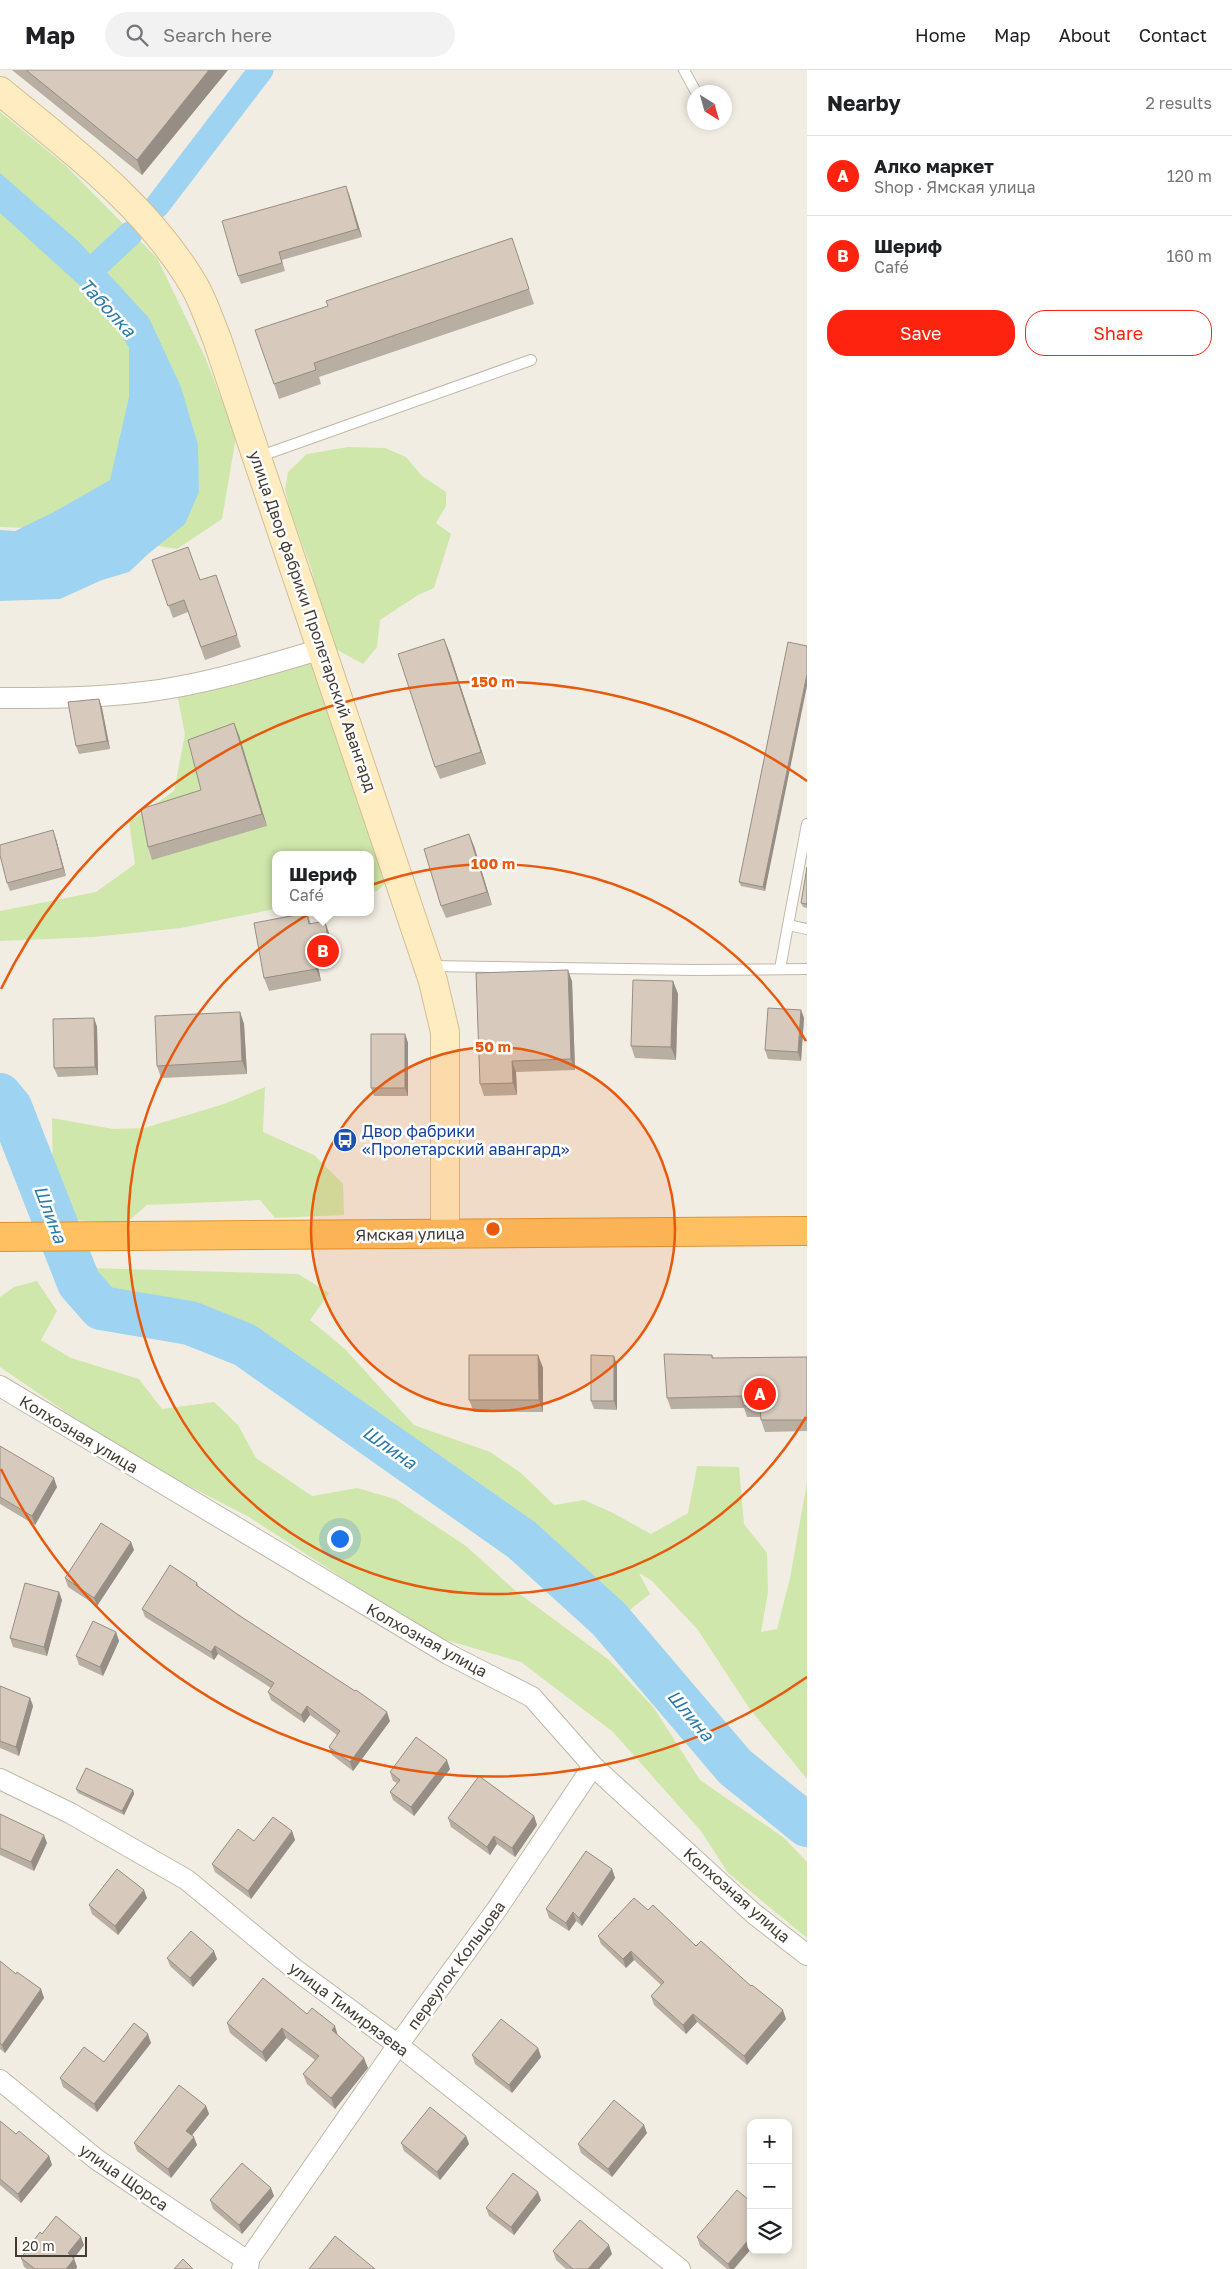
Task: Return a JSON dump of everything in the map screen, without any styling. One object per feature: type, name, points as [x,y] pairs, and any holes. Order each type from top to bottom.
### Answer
[{"type":"highway","name":"Ямская улица","points":[[0,1237],[807,1231]]},
{"type":"street","name":"улица Двор фабрики Пролетарский Авангард","points":[[0,91],[125,196],[157,233],[190,280],[218,340],[429,966],[445,1032],[445,1233]]},
{"type":"street","points":[[0,698],[56,698],[145,692],[266,666],[322,649]]},
{"type":"street","name":"Колхозная улица","points":[[0,1386],[448,1654],[532,1696],[593,1766],[753,1913],[807,1955]]},
{"type":"street","name":"переулок Кольцова","points":[[249,2267],[398,2045],[497,1909],[593,1766]]},
{"type":"street","name":"улица Тимирязева","points":[[0,1779],[70,1813],[187,1880],[292,1967],[398,2045],[680,2269]]},
{"type":"street","name":"улица Щорса","points":[[0,2080],[96,2159],[249,2267]]},
{"type":"lane","points":[[684,70],[692,85]]},
{"type":"lane","points":[[257,457],[531,360]]},
{"type":"lane","points":[[780,969],[807,824]]},
{"type":"lane","points":[[788,925],[807,929]]},
{"type":"lane","points":[[429,966],[694,970],[807,969]]},
{"type":"green space","points":[[0,112],[65,165],[157,258],[205,357],[236,437],[222,519],[177,549],[53,529],[0,527]]},
{"type":"green space","points":[[348,447],[385,448],[406,457],[422,476],[446,492],[446,506],[436,523],[451,534],[434,588],[418,595],[380,620],[377,647],[363,664],[334,648],[320,615],[312,571],[290,510],[285,489],[288,472],[307,454]]},
{"type":"green space","points":[[310,661],[386,883],[374,892],[374,851],[272,851],[272,910],[181,928],[94,937],[0,941],[0,911],[96,892],[135,864],[129,822],[174,791],[185,734],[177,694]]},
{"type":"green space","points":[[265,1087],[263,1132],[314,1155],[343,1184],[344,1215],[275,1218],[260,1200],[147,1205],[126,1223],[70,1220],[61,1206],[53,1185],[52,1118],[113,1129],[144,1128],[224,1104]]},
{"type":"green space","points":[[90,1268],[298,1274],[329,1293],[310,1320],[345,1349],[414,1425],[490,1452],[521,1473],[554,1505],[584,1500],[613,1513],[651,1534],[688,1513],[697,1466],[739,1467],[744,1524],[767,1553],[768,1592],[761,1632],[777,1629],[790,1578],[807,1482],[807,1779],[749,1708],[698,1630],[652,1581],[639,1573],[650,1594],[627,1612],[558,1553],[478,1492],[405,1445],[268,1345],[221,1316],[147,1304],[106,1301]]},
{"type":"green space","points":[[37,1281],[57,1311],[41,1340],[71,1358],[139,1379],[162,1409],[214,1402],[238,1425],[256,1458],[312,1496],[357,1488],[395,1499],[466,1546],[517,1592],[609,1660],[654,1708],[700,1780],[783,1837],[807,1862],[807,1938],[728,1873],[701,1831],[613,1732],[521,1662],[432,1636],[249,1517],[162,1472],[70,1415],[0,1367],[0,1297],[14,1287]]},
{"type":"water","name":"Таболка","points":[[0,173],[78,241],[149,318],[181,387],[198,445],[199,492],[185,524],[129,572],[102,580],[60,599],[0,601],[0,530],[15,531],[54,512],[110,480],[129,397],[129,348],[109,312],[0,213]]},
{"type":"building","points":[[26,70],[209,70],[137,160]]},
{"type":"building","points":[[346,186],[358,229],[279,252],[282,263],[238,276],[222,221]]},
{"type":"building","points":[[512,238],[529,289],[314,363],[316,370],[274,384],[255,330],[328,306],[326,301]]},
{"type":"building","points":[[188,547],[200,580],[216,575],[237,635],[201,647],[184,600],[168,606],[152,560]]},
{"type":"building","points":[[444,639],[481,752],[435,767],[398,654]]},
{"type":"building","points":[[788,642],[807,646],[807,674],[763,887],[739,882]]},
{"type":"building","points":[[99,699],[107,741],[76,746],[68,702]]},
{"type":"building","points":[[234,723],[262,814],[148,847],[141,809],[201,790],[188,740]]},
{"type":"building","points":[[53,830],[63,868],[7,883],[0,855],[0,845]]},
{"type":"building","points":[[469,834],[487,892],[441,906],[424,849]]},
{"type":"building","points":[[807,867],[807,904],[801,903]]},
{"type":"building","points":[[291,916],[308,916],[309,924],[325,921],[330,950],[314,953],[316,969],[264,978],[254,923]]},
{"type":"building","points":[[568,970],[571,1059],[512,1061],[513,1083],[480,1084],[476,973]]},
{"type":"building","points":[[633,980],[673,981],[671,1047],[631,1046]]},
{"type":"building","points":[[768,1008],[801,1010],[798,1052],[765,1050]]},
{"type":"building","points":[[240,1012],[242,1061],[157,1066],[155,1016]]},
{"type":"building","points":[[94,1018],[95,1067],[54,1068],[53,1019]]},
{"type":"building","points":[[371,1034],[405,1034],[405,1088],[371,1088]]},
{"type":"building","points":[[664,1354],[712,1355],[712,1358],[807,1357],[807,1420],[761,1420],[760,1405],[743,1406],[743,1396],[667,1398]]},
{"type":"building","points":[[469,1355],[538,1355],[539,1400],[469,1400]]},
{"type":"building","points":[[591,1355],[614,1356],[614,1401],[591,1401]]},
{"type":"building","points":[[0,1446],[54,1478],[32,1516],[0,1497]]},
{"type":"building","points":[[101,1523],[131,1542],[94,1598],[65,1578]]},
{"type":"building","points":[[170,1565],[237,1614],[387,1712],[350,1762],[329,1747],[340,1731],[307,1706],[301,1715],[268,1692],[274,1683],[215,1646],[211,1652],[142,1609]]},
{"type":"building","points":[[25,1583],[59,1592],[44,1647],[10,1638]]},
{"type":"building","points":[[93,1621],[116,1632],[100,1667],[76,1656]]},
{"type":"building","points":[[0,1686],[30,1698],[16,1747],[0,1741]]},
{"type":"building","points":[[416,1737],[447,1760],[411,1807],[390,1792],[400,1780],[390,1772]]},
{"type":"building","points":[[86,1768],[133,1790],[122,1811],[76,1789]]},
{"type":"building","points":[[479,1776],[534,1816],[512,1848],[494,1836],[487,1847],[448,1818]]},
{"type":"building","points":[[0,1814],[44,1835],[31,1862],[0,1848]]},
{"type":"building","points":[[273,1817],[292,1831],[248,1891],[212,1864],[238,1829],[254,1841]]},
{"type":"building","points":[[586,1851],[612,1869],[579,1918],[573,1912],[566,1923],[546,1909]]},
{"type":"building","points":[[117,1869],[144,1890],[115,1926],[89,1905]]},
{"type":"building","points":[[634,1898],[648,1910],[653,1905],[696,1946],[701,1941],[751,1986],[783,2010],[744,2056],[693,2014],[683,2025],[651,1996],[664,1982],[631,1951],[623,1959],[598,1936]]},
{"type":"building","points":[[191,1931],[214,1951],[190,1978],[167,1958]]},
{"type":"building","points":[[0,1961],[16,1974],[17,1972],[41,1989],[2,2045],[0,2043]]},
{"type":"building","points":[[263,1978],[307,2014],[312,2008],[335,2026],[332,2030],[364,2058],[331,2098],[303,2074],[319,2056],[282,2028],[262,2052],[227,2023]]},
{"type":"building","points":[[501,2019],[538,2048],[509,2085],[472,2055]]},
{"type":"building","points":[[134,2023],[148,2034],[94,2104],[60,2078],[84,2047],[104,2062]]},
{"type":"building","points":[[179,2085],[206,2106],[186,2131],[194,2137],[168,2169],[134,2143]]},
{"type":"building","points":[[614,2100],[644,2125],[608,2169],[578,2144]]},
{"type":"building","points":[[430,2107],[466,2136],[437,2172],[401,2143]]},
{"type":"building","points":[[0,2121],[16,2134],[19,2131],[49,2156],[18,2194],[0,2179]]},
{"type":"building","points":[[242,2163],[271,2188],[239,2225],[210,2200]]},
{"type":"building","points":[[513,2173],[538,2192],[511,2227],[486,2208]]},
{"type":"building","points":[[737,2190],[747,2199],[747,2242],[728,2264],[697,2237]]},
{"type":"building","points":[[56,2216],[81,2237],[68,2253],[74,2259],[66,2269],[35,2269],[21,2258],[40,2232],[42,2234]]},
{"type":"building","points":[[580,2220],[609,2245],[588,2269],[573,2269],[553,2251]]},
{"type":"building","points":[[335,2236],[375,2269],[309,2269]]},
{"type":"building","points":[[183,2259],[193,2269],[174,2269]]},
{"type":"waterway","points":[[157,206],[261,70]]},
{"type":"waterway","points":[[99,263],[130,234]]},
{"type":"waterway","name":"Шлина","points":[[0,1095],[10,1107],[79,1283],[101,1308],[190,1323],[245,1345],[522,1540],[609,1619],[735,1767],[807,1825]]},
{"type":"place","name":"Шериф","points":[[323,951]]},
{"type":"place","name":"Двор фабрики «Пролетарский авангард»","points":[[345,1140]]},
{"type":"place","name":"Алко маркет","points":[[760,1394]]}]
